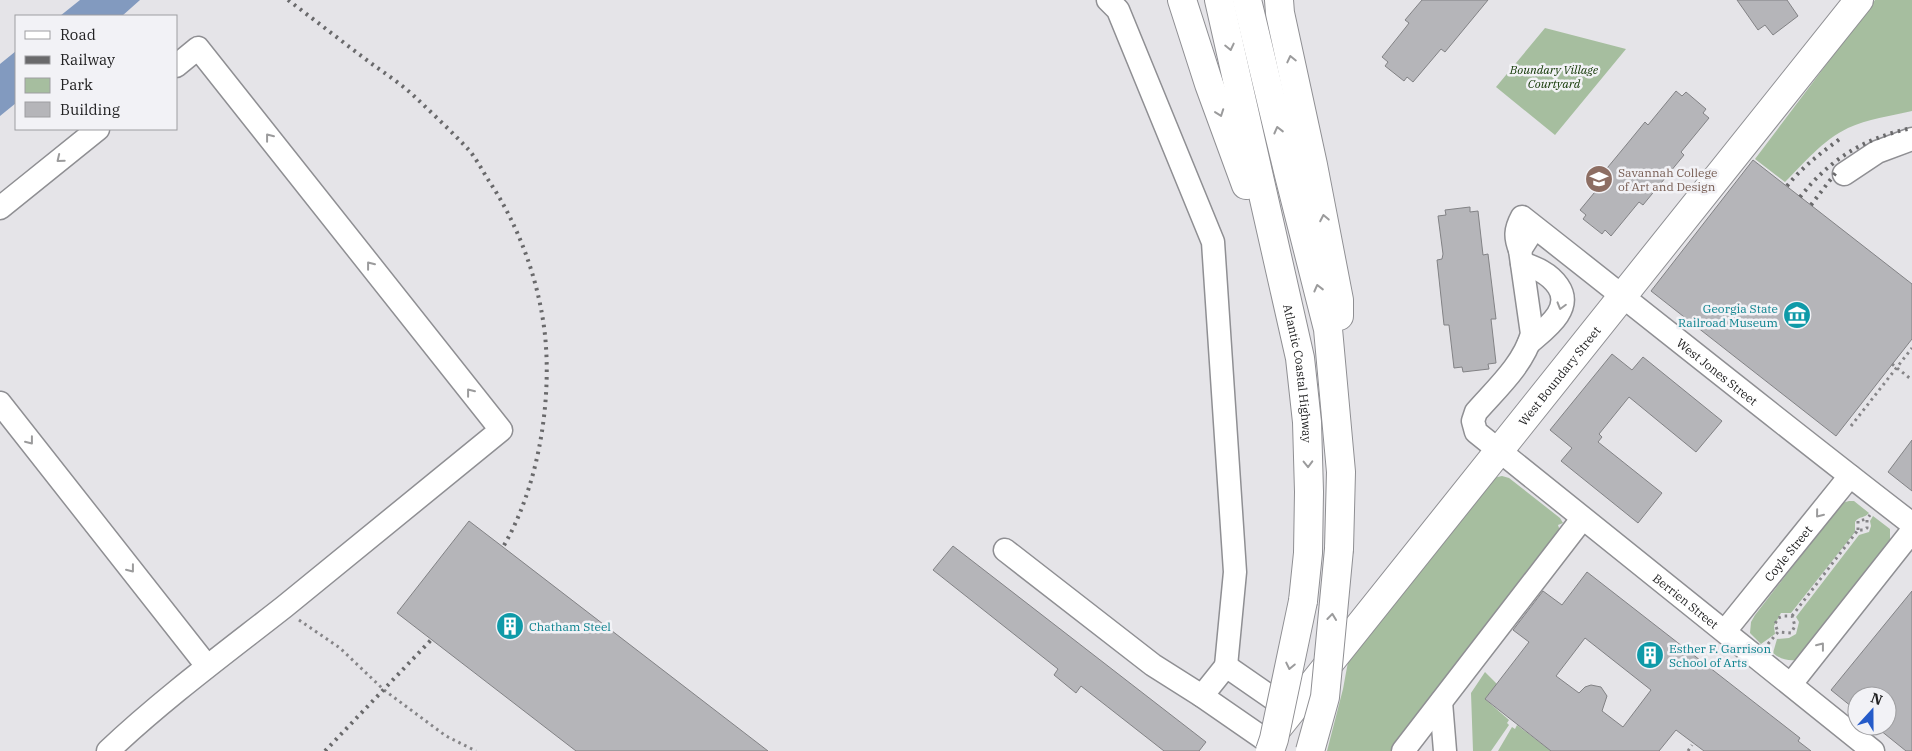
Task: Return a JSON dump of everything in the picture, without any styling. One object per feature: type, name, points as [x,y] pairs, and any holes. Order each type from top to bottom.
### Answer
[{"type":"main road","points":[[1182,0],[1209,84],[1285,291]]},
{"type":"main road","name":"Atlantic Coastal Highway","points":[[1218,0],[1300,358],[1307,422],[1308,553],[1303,601],[1274,739],[1265,748]]},
{"type":"main road","points":[[1247,0],[1286,165],[1328,329],[1335,405],[1340,472],[1339,549],[1325,697],[1310,751]]},
{"type":"main road","points":[[1279,0],[1340,300],[1335,405]]},
{"type":"main road","name":"West Boundary Street","points":[[1265,748],[1291,711],[1859,0]]},
{"type":"street","points":[[1108,0],[1118,10],[1213,242],[1235,572],[1226,666],[1202,696]]},
{"type":"street","points":[[108,751],[138,723],[207,666],[282,608],[501,430],[198,48],[178,64]]},
{"type":"street","points":[[0,208],[97,130]]},
{"type":"street","points":[[1844,174],[1877,152],[1912,139]]},
{"type":"street","name":"West Jones Street","points":[[1520,257],[1528,236],[1529,223],[1912,524]]},
{"type":"street","points":[[1520,257],[1532,334],[1529,343]]},
{"type":"street","points":[[1520,257],[1553,278],[1563,294],[1562,305],[1558,315],[1548,327],[1529,343]]},
{"type":"street","name":"Berrien Street","points":[[1529,343],[1517,365],[1476,412],[1473,421],[1476,432],[1873,751]]},
{"type":"street","points":[[0,403],[207,666]]},
{"type":"street","name":"Coyle Street","points":[[1725,631],[1850,476]]},
{"type":"street","points":[[1402,751],[1442,709],[1587,522]]},
{"type":"street","points":[[1791,684],[1912,531]]},
{"type":"street","points":[[1005,550],[1154,665],[1202,696],[1265,748]]},
{"type":"street","points":[[1226,666],[1291,711]]},
{"type":"street","points":[[1442,709],[1446,751]]},
{"type":"path","points":[[1851,426],[1912,348]]},
{"type":"path","points":[[1892,364],[1912,380]]},
{"type":"path","points":[[1858,530],[1867,528],[1867,519],[1874,510]]},
{"type":"path","points":[[1792,616],[1858,530],[1858,521],[1867,519]]},
{"type":"path","points":[[282,608],[340,648],[384,690],[446,736],[476,751]]},
{"type":"path","points":[[1778,632],[1791,633],[1795,626],[1792,616]]},
{"type":"path","points":[[1778,632],[1775,624],[1778,618],[1792,616]]},
{"type":"path","points":[[1764,649],[1778,632]]},
{"type":"path","points":[[1688,751],[1692,746]]},
{"type":"green space","points":[[1875,0],[1912,0],[1912,111],[1863,122],[1839,133],[1814,152],[1785,182],[1755,159]]},
{"type":"green space","name":"Boundary Village Courtyard","points":[[1545,28],[1626,49],[1555,135],[1496,87]]},
{"type":"green space","points":[[1502,476],[1509,478],[1560,518],[1563,523],[1558,525],[1559,528],[1563,528],[1396,751],[1327,751],[1343,689],[1350,651],[1493,478]]},
{"type":"green space","points":[[1854,501],[1869,513],[1855,522],[1855,532],[1791,613],[1781,613],[1774,626],[1775,634],[1761,644],[1750,633],[1751,622],[1755,615],[1842,503]]},
{"type":"green space","points":[[1873,516],[1890,529],[1890,543],[1797,660],[1784,659],[1773,653],[1777,639],[1789,638],[1796,634],[1799,622],[1796,617],[1859,535],[1869,532],[1870,521]]},
{"type":"green space","points":[[1485,672],[1497,684],[1485,699],[1509,720],[1507,723],[1509,725],[1491,751],[1473,751],[1471,693]]},
{"type":"green space","points":[[1517,725],[1551,751],[1498,751],[1512,727],[1515,729]]},
{"type":"water","points":[[80,0],[140,0],[123,15],[61,15]]},
{"type":"water","points":[[15,52],[15,104],[0,116],[0,64]]},
{"type":"building","points":[[1422,0],[1488,0],[1445,52],[1441,49],[1413,82],[1407,77],[1404,81],[1385,66],[1388,62],[1382,57],[1409,23],[1405,20]]},
{"type":"building","points":[[1737,0],[1787,0],[1798,16],[1773,35],[1765,25],[1758,30]]},
{"type":"building","points":[[1676,91],[1682,96],[1686,92],[1706,109],[1703,113],[1709,118],[1681,152],[1684,155],[1643,205],[1639,202],[1611,236],[1605,230],[1602,234],[1583,219],[1586,215],[1580,210],[1604,181],[1607,176],[1603,173],[1645,122],[1648,125]]},
{"type":"building","name":"Georgia State Railroad Museum","points":[[1753,160],[1912,284],[1912,339],[1836,436],[1651,291]]},
{"type":"building","points":[[1470,207],[1470,212],[1478,211],[1483,255],[1488,254],[1496,319],[1491,319],[1496,363],[1488,364],[1489,369],[1463,372],[1462,367],[1454,368],[1449,325],[1444,325],[1437,260],[1442,259],[1443,254],[1438,216],[1446,215],[1445,210]]},
{"type":"building","points":[[1612,354],[1632,370],[1643,357],[1722,421],[1696,452],[1629,397],[1599,434],[1602,437],[1598,442],[1662,493],[1638,523],[1561,461],[1572,448],[1550,430]]},
{"type":"building","points":[[1912,440],[1912,491],[1888,472]]},
{"type":"building","name":"Chatham Steel","points":[[469,521],[768,751],[576,751],[397,613]]},
{"type":"building","points":[[953,546],[1206,742],[1199,751],[1164,751],[1081,686],[1076,693],[1054,675],[1058,669],[933,570]]},
{"type":"building","name":"Esther F. Garrison School of Arts","points":[[1587,572],[1800,738],[1798,741],[1811,751],[1704,751],[1676,730],[1659,751],[1551,751],[1485,699],[1529,642],[1513,630],[1543,591],[1562,605]],"holes":[[[1585,638],[1651,690],[1623,727],[1602,711],[1607,696],[1601,687],[1591,685],[1585,687],[1579,693],[1556,676]]]},
{"type":"building","points":[[1912,591],[1912,751],[1906,751],[1887,736],[1897,736],[1897,686],[1847,686],[1847,703],[1831,690]]},
{"type":"railway","points":[[288,0],[404,87],[468,149],[510,216],[526,255],[538,294],[545,335],[547,361],[544,416],[534,472],[515,524],[503,547]]},
{"type":"railway","points":[[1800,197],[1823,172],[1849,152],[1878,138],[1912,128]]},
{"type":"railway","points":[[1787,186],[1805,166],[1841,138]]},
{"type":"railway","points":[[1811,205],[1837,171]]},
{"type":"railway","points":[[325,751],[431,640]]},
{"type":"place","name":"Savannah College of Art and Design","points":[[1599,179]]},
{"type":"place","name":"Georgia State Railroad Museum","points":[[1797,315]]},
{"type":"place","name":"Chatham Steel","points":[[510,626]]},
{"type":"place","name":"Esther F. Garrison School of Arts","points":[[1650,655]]}]
